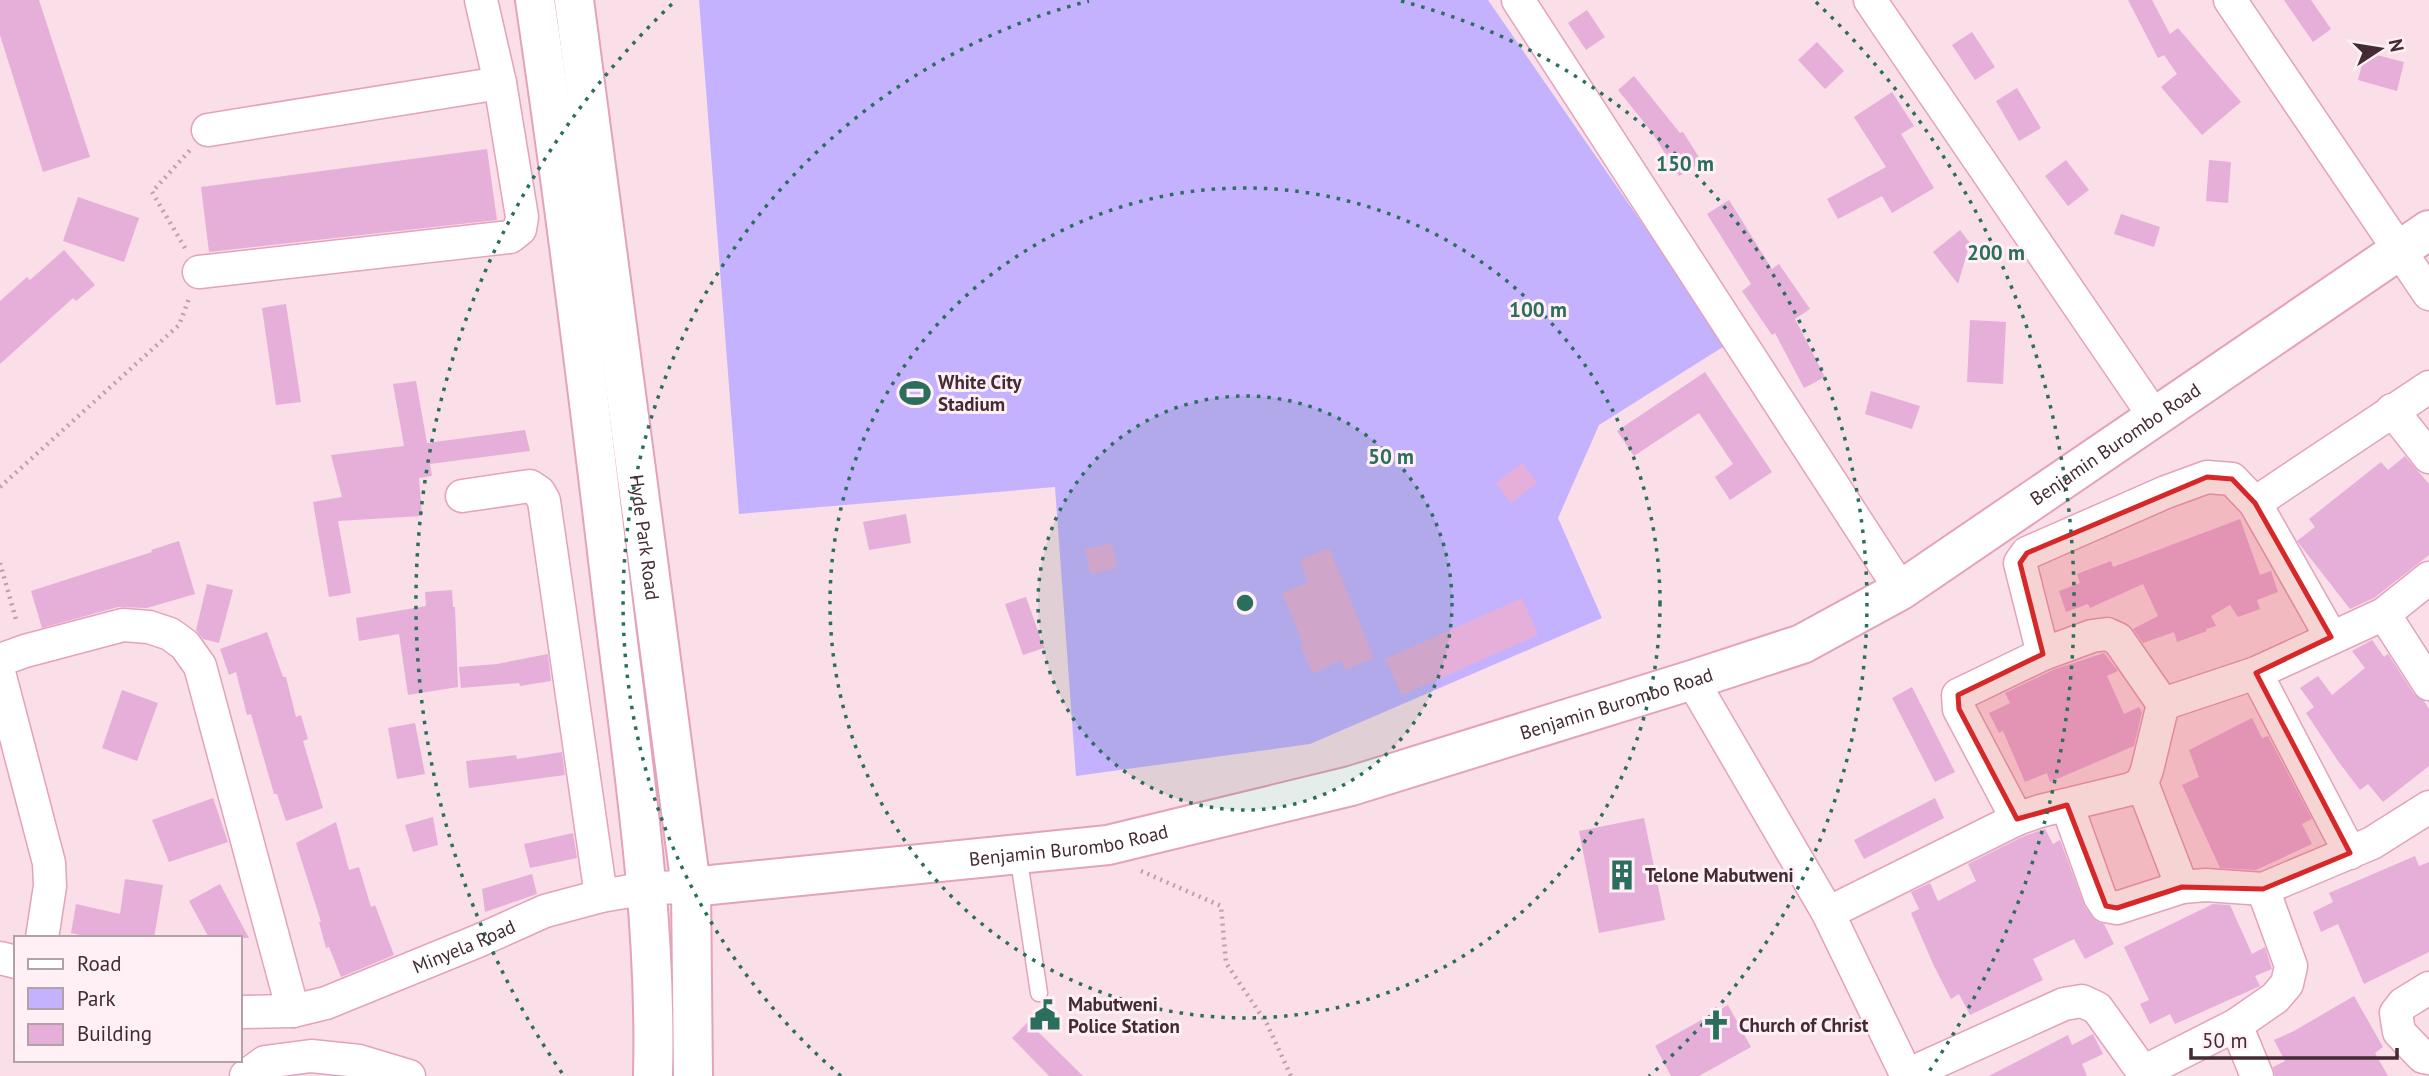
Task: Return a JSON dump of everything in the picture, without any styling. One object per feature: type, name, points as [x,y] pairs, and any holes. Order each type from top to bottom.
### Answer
[{"type":"street","points":[[199,272],[510,237],[520,229],[522,216],[500,83],[481,0]]},
{"type":"street","name":"Hyde Park Road","points":[[535,0],[568,226],[648,888],[654,1025],[653,1076]]},
{"type":"street","name":"Hyde Park Road","points":[[574,0],[691,887],[693,1076]]},
{"type":"street","points":[[1518,0],[1901,590]]},
{"type":"street","points":[[1870,0],[2154,416]]},
{"type":"street","points":[[2230,0],[2414,239],[2429,294]]},
{"type":"street","points":[[208,130],[500,83]]},
{"type":"street","name":"Benjamin Burombo Road","points":[[691,887],[1108,845],[1351,786],[1802,643],[1901,590],[2414,239]]},
{"type":"street","points":[[2255,503],[2429,387]]},
{"type":"street","points":[[2392,410],[2429,457]]},
{"type":"street","points":[[2043,654],[2020,562],[2027,553],[2166,492],[2207,477],[2232,479],[2255,503],[2331,637]]},
{"type":"street","points":[[462,496],[530,486],[539,492],[544,501],[601,896]]},
{"type":"street","points":[[2163,704],[2256,673],[2384,614],[2429,578]]},
{"type":"street","points":[[2384,614],[2429,684]]},
{"type":"street","points":[[13,655],[123,625],[149,627],[170,635],[185,645],[200,666],[293,1011]]},
{"type":"street","points":[[2017,819],[1959,709],[1958,695],[2043,654],[2092,636],[2107,634],[2118,639],[2163,704],[2142,782],[2182,887]]},
{"type":"street","points":[[2256,673],[2350,853]]},
{"type":"street","points":[[0,676],[48,863],[50,887],[42,936]]},
{"type":"street","points":[[1692,680],[1828,913],[1907,1076],[2064,1004],[2082,1001],[2097,1008],[2143,1074],[2236,1026],[2275,998],[2287,984],[2291,966],[2263,888]]},
{"type":"street","points":[[1828,913],[2017,819],[2131,789],[2142,782]]},
{"type":"street","points":[[2067,805],[2099,897],[2106,906],[2117,908],[2182,887],[2206,885],[2263,888],[2372,843],[2429,807]]},
{"type":"street","name":"Minyela Road","points":[[242,1012],[293,1011],[326,1003],[545,911],[601,896],[648,888],[691,887]]},
{"type":"street","points":[[2429,988],[2403,1004],[2396,1013],[2399,1032],[2423,1057],[2429,1058]]},
{"type":"street","points":[[2236,1026],[2258,1076]]},
{"type":"street","points":[[246,1076],[265,1062],[311,1056],[359,1061],[409,1076]]},
{"type":"lane","points":[[1018,854],[1039,993]]},
{"type":"path","points":[[0,487],[179,325],[199,272],[152,192],[208,130]]},
{"type":"path","points":[[0,563],[13,655]]},
{"type":"path","points":[[1108,845],[1134,868],[1221,906],[1226,963],[1267,1024],[1291,1076]]},
{"type":"highlighted area","points":[[2207,477],[2232,479],[2255,503],[2331,637],[2256,673],[2350,853],[2263,889],[2182,887],[2117,908],[2106,906],[2067,805],[2017,819],[1959,709],[1958,695],[2043,654],[2020,563],[2027,553]]},
{"type":"green space","points":[[699,0],[1488,0],[1726,345],[1599,425],[1558,518],[1602,618],[1310,744],[1076,776],[1055,487],[739,514]]},
{"type":"building","points":[[0,0],[39,0],[90,157],[43,172],[0,35]]},
{"type":"building","points":[[2128,0],[2152,0],[2170,34],[2178,28],[2241,102],[2202,135],[2161,87],[2177,74],[2164,55],[2158,58]]},
{"type":"building","points":[[2284,0],[2311,0],[2331,29],[2313,42]]},
{"type":"building","points":[[1587,10],[1605,37],[1586,50],[1568,23]]},
{"type":"building","points":[[1972,32],[1995,67],[1975,80],[1952,45]]},
{"type":"building","points":[[1817,42],[1844,71],[1825,89],[1798,60]]},
{"type":"building","points":[[2365,52],[2404,62],[2397,91],[2358,80]]},
{"type":"building","points":[[1634,76],[1680,133],[1683,132],[1702,162],[1679,176],[1651,131],[1618,90]]},
{"type":"building","points":[[2017,88],[2041,128],[2019,141],[1996,101]]},
{"type":"building","points":[[1892,92],[1914,126],[1901,134],[1934,188],[1892,213],[1882,196],[1838,219],[1827,199],[1886,167],[1854,117]]},
{"type":"building","points":[[487,149],[497,220],[209,252],[201,187]]},
{"type":"building","points":[[2066,160],[2089,190],[2068,206],[2045,176]]},
{"type":"building","points":[[2209,160],[2231,162],[2228,203],[2206,201]]},
{"type":"building","points":[[78,197],[139,218],[124,262],[63,241]]},
{"type":"building","points":[[1729,200],[1772,269],[1779,264],[1810,309],[1795,319],[1825,377],[1804,388],[1775,333],[1772,335],[1742,291],[1751,284],[1707,214]]},
{"type":"building","points":[[2121,214],[2160,227],[2154,247],[2114,234]]},
{"type":"building","points":[[1960,230],[1970,243],[1958,284],[1933,252]]},
{"type":"building","points":[[64,250],[95,285],[76,301],[73,298],[0,364],[0,301],[27,277],[30,280]]},
{"type":"building","points":[[286,304],[301,402],[276,405],[262,308]]},
{"type":"building","points":[[1970,320],[2006,322],[2003,384],[1967,382]]},
{"type":"building","points":[[1705,372],[1772,472],[1730,500],[1715,477],[1733,464],[1699,413],[1634,456],[1617,431]]},
{"type":"building","points":[[416,381],[427,443],[525,430],[530,451],[430,464],[432,476],[419,478],[422,516],[338,521],[351,593],[329,597],[313,502],[342,497],[331,455],[404,446],[393,384]]},
{"type":"building","points":[[1871,391],[1920,406],[1912,429],[1865,414]]},
{"type":"building","points":[[2405,456],[2429,484],[2429,555],[2374,598],[2350,609],[2297,541],[2315,527],[2309,519],[2381,462],[2388,470]]},
{"type":"building","points":[[1522,463],[1537,483],[1511,503],[1496,483]]},
{"type":"building","points":[[906,514],[911,543],[869,550],[863,522]]},
{"type":"building","points":[[2240,519],[2260,575],[2271,571],[2278,592],[2257,600],[2260,609],[2238,617],[2230,605],[2211,616],[2216,626],[2206,629],[2207,631],[2177,642],[2174,632],[2143,643],[2133,629],[2158,616],[2143,584],[2090,608],[2088,604],[2066,612],[2059,591],[2080,583],[2077,574],[2111,561],[2113,567]]},
{"type":"building","points":[[179,541],[195,594],[147,608],[118,607],[42,628],[31,591]]},
{"type":"building","points":[[1112,543],[1117,568],[1090,574],[1085,549]]},
{"type":"building","points":[[1329,548],[1374,658],[1345,670],[1341,660],[1313,674],[1300,646],[1303,644],[1282,593],[1308,582],[1300,560]]},
{"type":"building","points":[[207,584],[233,590],[219,643],[203,639],[196,630]]},
{"type":"building","points":[[452,590],[458,687],[408,695],[399,634],[359,641],[356,618],[426,606],[425,592]]},
{"type":"building","points":[[1026,597],[1044,648],[1023,655],[1005,604]]},
{"type":"building","points":[[1522,598],[1538,635],[1402,695],[1385,659]]},
{"type":"building","points":[[267,632],[283,677],[286,677],[296,717],[301,715],[308,739],[303,741],[323,808],[286,821],[277,794],[274,794],[251,714],[247,715],[236,672],[229,675],[220,649]]},
{"type":"building","points":[[2372,640],[2384,657],[2388,654],[2414,694],[2424,701],[2429,709],[2429,766],[2383,802],[2368,784],[2360,790],[2338,761],[2306,713],[2314,707],[2300,688],[2318,676],[2332,695],[2365,668],[2352,651]]},
{"type":"building","points":[[2104,653],[2118,671],[2107,676],[2124,714],[2139,707],[2142,712],[2134,746],[2050,782],[2047,773],[2025,782],[2003,731],[1999,733],[1989,713],[2010,703],[2005,693],[2055,669]]},
{"type":"building","points":[[548,654],[551,681],[520,686],[519,683],[461,688],[459,667],[497,664]]},
{"type":"building","points":[[1912,687],[1955,772],[1935,782],[1892,698]]},
{"type":"building","points":[[122,690],[158,703],[137,761],[102,748]]},
{"type":"building","points":[[2252,718],[2262,738],[2268,736],[2312,819],[2302,824],[2312,844],[2256,870],[2220,868],[2182,785],[2199,777],[2189,750]]},
{"type":"building","points":[[415,723],[425,774],[397,779],[388,728]]},
{"type":"building","points":[[562,752],[565,775],[469,788],[466,761],[516,755],[517,759]]},
{"type":"building","points":[[213,798],[228,842],[169,862],[152,820]]},
{"type":"building","points":[[1935,798],[1944,818],[1864,859],[1854,840]]},
{"type":"building","points":[[433,817],[438,845],[413,852],[405,825]]},
{"type":"building","name":"Telone Mabutweni","points":[[1644,818],[1665,920],[1599,933],[1579,831]]},
{"type":"building","points":[[336,822],[349,870],[359,867],[371,907],[375,905],[394,955],[341,977],[329,947],[326,948],[321,922],[296,843]]},
{"type":"building","points":[[2045,829],[2053,844],[2060,840],[2085,907],[2096,921],[2104,924],[2114,944],[2085,959],[2074,939],[2033,959],[2043,980],[1970,1015],[1959,994],[1951,999],[1934,966],[1911,913],[1919,909],[1911,892],[1930,883],[1938,901],[1976,881],[1968,864],[2024,836]]},
{"type":"building","points":[[573,833],[577,858],[530,868],[524,844]]},
{"type":"building","points":[[2415,856],[2419,866],[2429,862],[2429,952],[2364,984],[2338,924],[2321,932],[2313,912],[2333,902],[2329,893]]},
{"type":"building","points":[[532,874],[537,894],[485,912],[482,889]]},
{"type":"building","points":[[125,879],[163,885],[154,936],[85,936],[71,933],[76,904],[120,914]]},
{"type":"building","points":[[220,884],[249,938],[208,936],[189,901]]},
{"type":"building","points":[[2213,904],[2230,905],[2252,954],[2265,947],[2272,969],[2255,976],[2260,986],[2175,1024],[2170,1014],[2150,1024],[2140,1004],[2149,1000],[2124,947]]},
{"type":"building","points":[[2354,996],[2383,1047],[2375,1053],[2388,1076],[2275,1076],[2273,1067],[2285,1061],[2274,1040]]},
{"type":"building","name":"Church of Christ","points":[[1728,1005],[1751,1047],[1699,1076],[1671,1076],[1655,1046]]},
{"type":"building","points":[[1028,1022],[1083,1076],[1049,1076],[1012,1038]]},
{"type":"building","points":[[2093,1034],[2103,1054],[2082,1064],[2087,1076],[1989,1076],[2068,1035],[2072,1045]]},
{"type":"place","name":"White City Stadium","points":[[915,393]]},
{"type":"place","name":"Telone Mabutweni","points":[[1622,875]]},
{"type":"place","name":"Mabutweni Police Station","points":[[1045,1015]]},
{"type":"place","name":"Church of Christ","points":[[1716,1025]]}]
